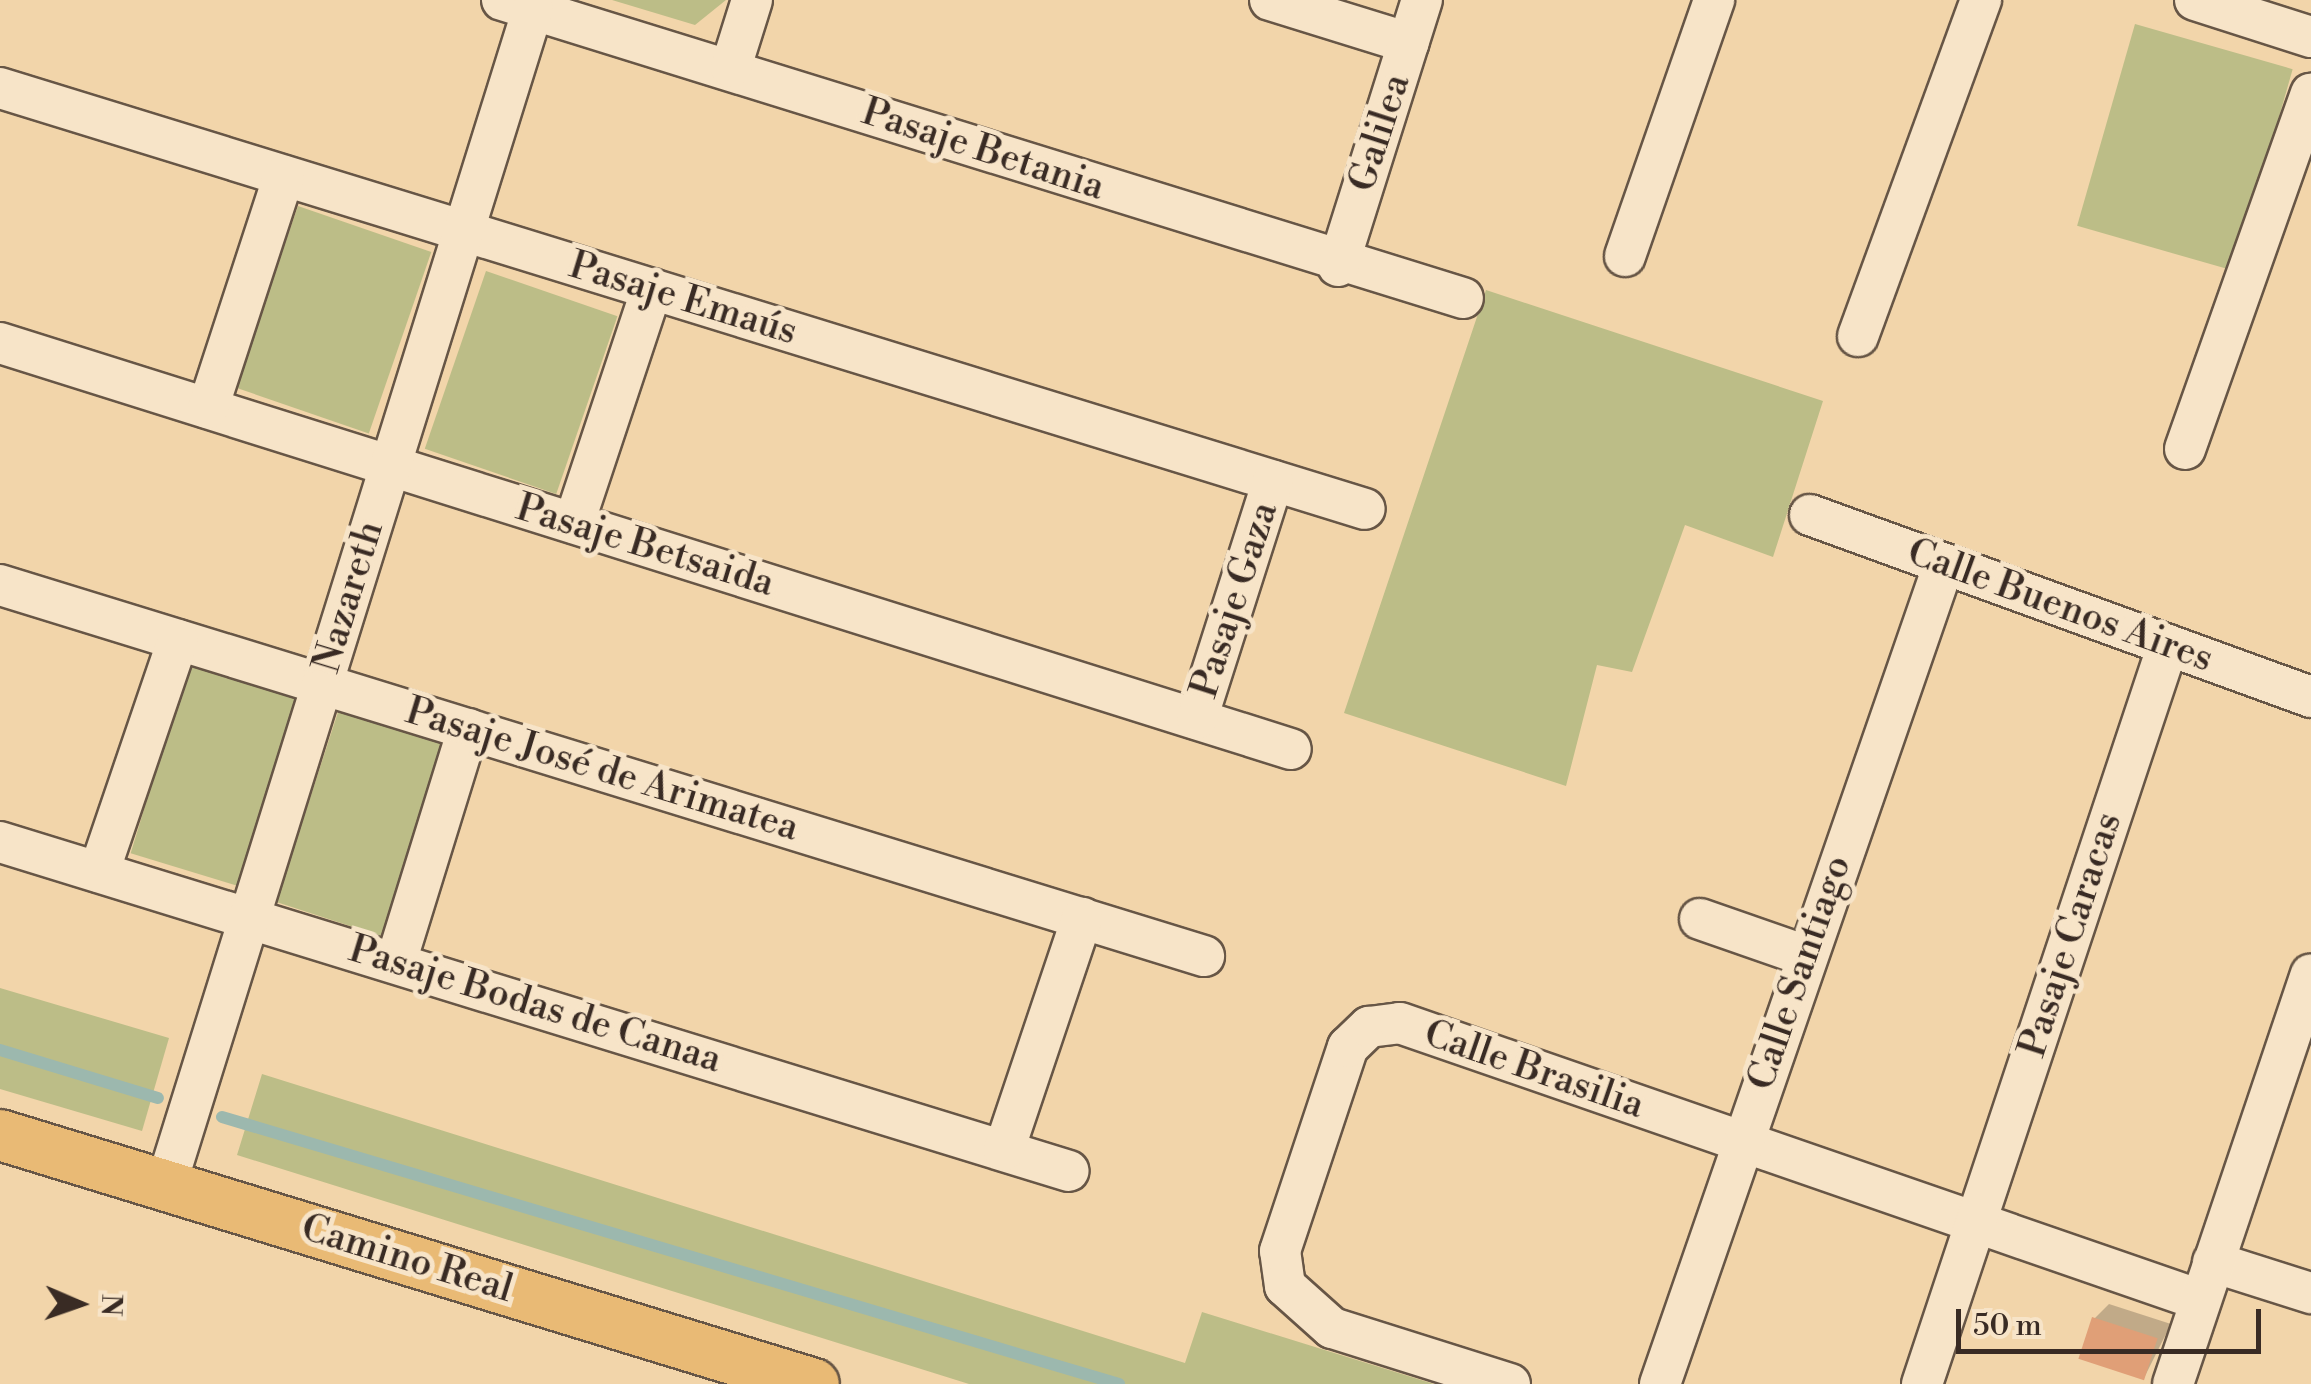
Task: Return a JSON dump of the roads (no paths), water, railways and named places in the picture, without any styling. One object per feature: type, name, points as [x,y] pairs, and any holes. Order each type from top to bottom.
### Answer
[{"type":"main road","name":"Camino Real","points":[[0,1135],[814,1384]]},
{"type":"street","points":[[730,67],[752,0]]},
{"type":"street","points":[[1270,0],[1409,44]]},
{"type":"street","name":"Galilea","points":[[1338,266],[1422,0]]},
{"type":"street","points":[[1625,256],[1714,0]]},
{"type":"street","points":[[1858,336],[1982,0]]},
{"type":"street","points":[[2195,0],[2311,36]]},
{"type":"street","name":"Pasaje Betania","points":[[518,4],[730,67],[1338,266],[1463,298]]},
{"type":"street","name":"Nazareth","points":[[166,1185],[463,231],[518,4]]},
{"type":"street","name":"Pasaje Emaús","points":[[0,88],[1365,510]]},
{"type":"street","points":[[2185,450],[2311,94]]},
{"type":"street","points":[[208,408],[284,176]]},
{"type":"street","points":[[574,524],[652,290]]},
{"type":"street","name":"Pasaje Betsaida","points":[[0,343],[1291,749]]},
{"type":"street","name":"Pasaje Gaza","points":[[1197,720],[1273,481]]},
{"type":"street","name":"Calle Buenos Aires","points":[[1810,515],[2311,697]]},
{"type":"street","name":"Calle Santiago","points":[[1660,1384],[1740,1143],[1944,564]]},
{"type":"street","name":"Pasaje José de Arimatea","points":[[0,585],[1204,956]]},
{"type":"street","points":[[99,872],[178,640]]},
{"type":"street","name":"Pasaje Caracas","points":[[1922,1384],[2168,645]]},
{"type":"street","points":[[396,962],[468,729]]},
{"type":"street","name":"Pasaje Bodas de Canaa","points":[[0,842],[1069,1171]]},
{"type":"street","points":[[1004,1150],[1082,918]]},
{"type":"street","points":[[1700,919],[1806,956]]},
{"type":"street","points":[[2173,1384],[2214,1262],[2297,1065],[2311,976]]},
{"type":"street","name":"Calle Brasilia","points":[[1510,1384],[1332,1328],[1285,1286],[1280,1251],[1358,1036],[1400,1022],[1975,1225],[2200,1300]]},
{"type":"street","points":[[2214,1262],[2311,1293]]},
{"type":"waterway","points":[[0,1050],[158,1098]]},
{"type":"waterway","points":[[222,1117],[1119,1384]]}]
